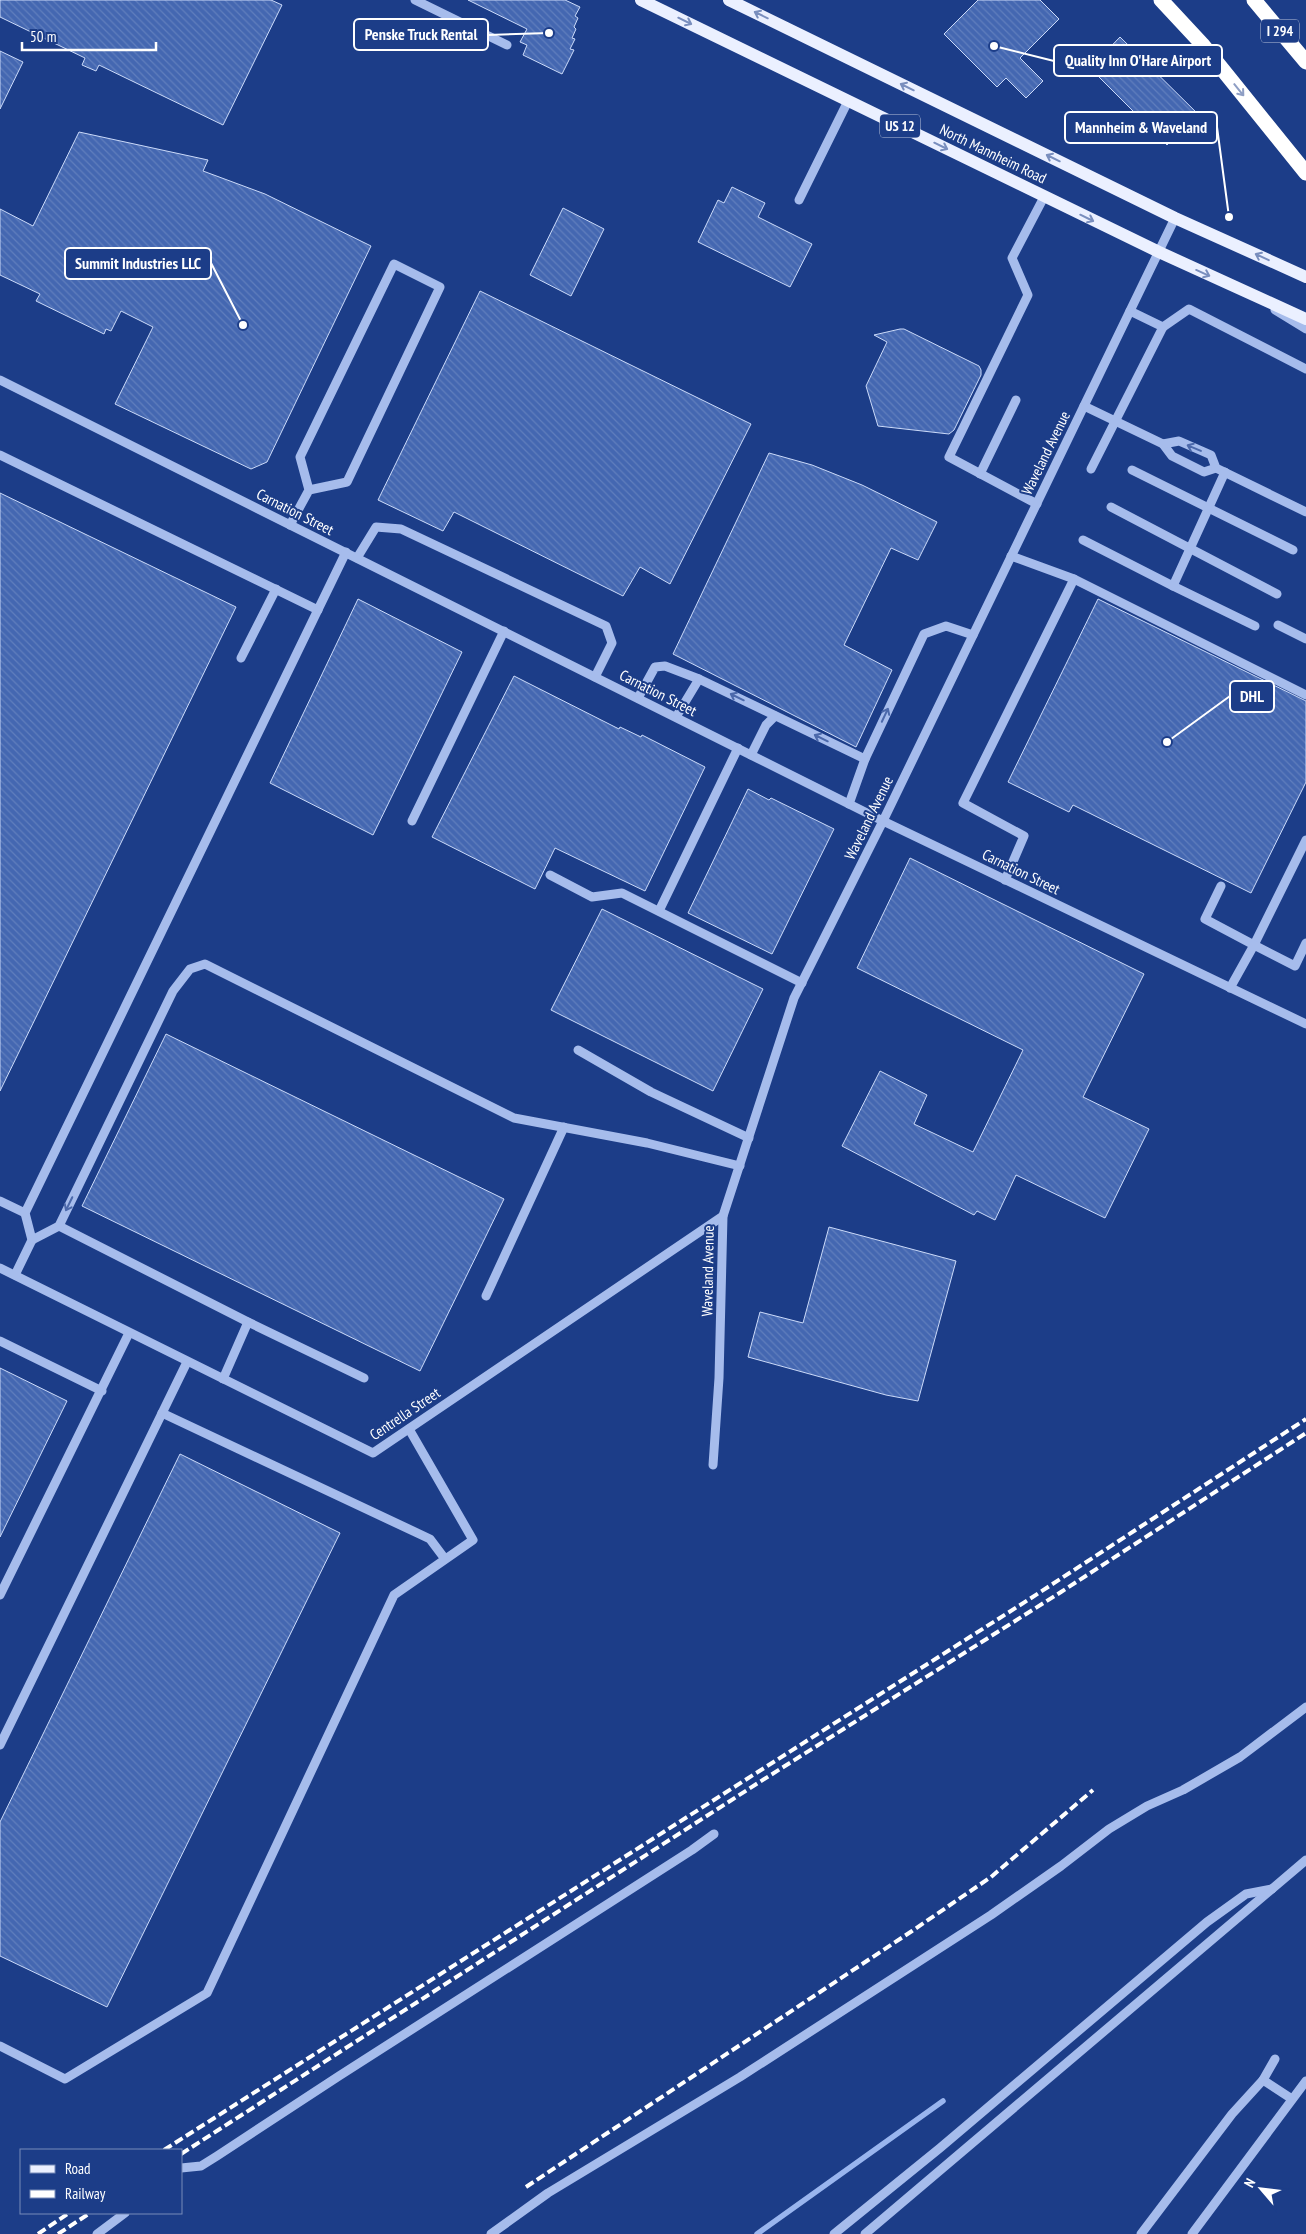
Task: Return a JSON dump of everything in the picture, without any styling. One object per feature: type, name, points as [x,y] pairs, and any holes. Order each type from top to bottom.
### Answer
[{"type":"highway","points":[[1161,0],[1202,44],[1306,173]]},
{"type":"highway","name":"I 294","points":[[1254,0],[1306,62]]},
{"type":"main road","name":"North Mannheim Road","points":[[642,0],[1159,252],[1306,319]]},
{"type":"main road","name":"North Mannheim Road","points":[[729,0],[1175,218],[1306,277]]},
{"type":"street","points":[[415,0],[507,44]]},
{"type":"street","points":[[799,200],[848,101]]},
{"type":"street","points":[[1037,504],[949,457],[1028,295],[1012,258],[1044,196]]},
{"type":"street","name":"Waveland Avenue","points":[[713,1465],[719,1378],[723,1216],[794,998],[883,821],[1175,218]]},
{"type":"street","points":[[290,524],[309,490],[300,457],[394,264],[440,287],[347,482],[309,490]]},
{"type":"street","points":[[1248,293],[1306,330]]},
{"type":"street","points":[[1091,469],[1163,327],[1189,310],[1306,369]]},
{"type":"street","points":[[1130,311],[1163,327]]},
{"type":"street","name":"Carnation Street","points":[[0,380],[883,821],[1306,1024]]},
{"type":"street","points":[[980,474],[1016,400]]},
{"type":"street","points":[[1084,406],[1163,444],[1172,456],[1204,472],[1216,468],[1306,512]]},
{"type":"street","points":[[1163,444],[1179,441],[1211,455],[1216,468]]},
{"type":"street","points":[[0,456],[318,610]]},
{"type":"street","points":[[1132,470],[1293,550]]},
{"type":"street","points":[[1173,586],[1225,472]]},
{"type":"street","points":[[1111,507],[1277,594]]},
{"type":"street","points":[[357,558],[376,527],[401,529],[606,626],[612,643],[595,677]]},
{"type":"street","points":[[1082,540],[1255,626]]},
{"type":"street","points":[[32,1240],[25,1213],[346,552]]},
{"type":"street","points":[[1012,556],[1074,579],[1306,695]]},
{"type":"street","points":[[1005,880],[1024,836],[963,803],[1074,579]]},
{"type":"street","points":[[241,658],[276,589]]},
{"type":"street","points":[[1278,624],[1306,639]]},
{"type":"street","points":[[849,804],[865,759],[924,634],[946,626],[973,635]]},
{"type":"street","points":[[412,821],[504,632]]},
{"type":"street","points":[[638,698],[655,667],[665,666],[700,679],[865,759]]},
{"type":"street","points":[[676,717],[700,679]]},
{"type":"street","points":[[751,755],[766,725],[775,716]]},
{"type":"street","points":[[659,911],[738,748]]},
{"type":"street","points":[[1230,988],[1254,945],[1306,840]]},
{"type":"street","points":[[550,876],[592,898],[622,893],[802,983]]},
{"type":"street","points":[[1220,886],[1205,919],[1295,966],[1306,943]]},
{"type":"street","points":[[15,1275],[32,1240],[59,1226],[173,991],[190,969],[204,964],[514,1118],[646,1143],[740,1166]]},
{"type":"street","points":[[578,1050],[651,1092],[749,1138]]},
{"type":"street","points":[[486,1296],[564,1127]]},
{"type":"street","points":[[0,1201],[25,1213]]},
{"type":"street","name":"Centrella Street","points":[[0,1268],[373,1453],[723,1216]]},
{"type":"street","points":[[59,1226],[248,1322],[364,1378]]},
{"type":"street","points":[[223,1379],[248,1322]]},
{"type":"street","points":[[0,1595],[129,1333]]},
{"type":"street","points":[[0,1341],[102,1391]]},
{"type":"street","points":[[0,1745],[187,1362]]},
{"type":"street","points":[[162,1413],[430,1539],[445,1559]]},
{"type":"street","points":[[0,2046],[65,2079],[207,1993],[394,1595],[473,1540],[409,1428]]},
{"type":"street","points":[[491,2234],[548,2193],[740,2077],[991,1915],[1061,1866],[1109,1829],[1147,1806],[1183,1790],[1240,1757],[1306,1707]]},
{"type":"street","points":[[182,2168],[201,2166],[217,2156],[714,1834]]},
{"type":"street","points":[[865,2234],[1306,1860]]},
{"type":"street","points":[[834,2234],[940,2148],[1207,1922],[1246,1894],[1274,1888]]},
{"type":"street","points":[[1140,2234],[1232,2114],[1263,2080],[1275,2059]]},
{"type":"street","points":[[1263,2080],[1292,2099]]},
{"type":"street","points":[[1192,2234],[1306,2081]]},
{"type":"street","points":[[96,2234],[124,2214]]},
{"type":"building","points":[[0,0],[271,0],[282,5],[223,125],[99,65],[96,71],[82,65],[85,58],[0,17]]},
{"type":"building","points":[[468,0],[565,0],[580,7],[575,16],[578,18],[572,38],[575,39],[570,49],[574,50],[562,74],[523,55],[527,45],[520,42],[527,29]]},
{"type":"building","points":[[978,0],[1040,0],[1059,19],[1020,58],[1043,81],[1026,98],[1006,78],[997,87],[944,34]]},
{"type":"building","points":[[1120,37],[1202,118],[1176,144],[1172,140],[1167,145],[1094,72],[1099,68],[1095,63]]},
{"type":"building","points":[[0,51],[23,62],[0,109]]},
{"type":"building","points":[[79,132],[208,160],[203,171],[265,194],[371,246],[267,462],[251,469],[115,404],[153,327],[121,311],[111,331],[106,329],[104,334],[36,301],[40,294],[0,275],[0,209],[33,226]]},
{"type":"building","points":[[732,187],[765,203],[758,217],[812,244],[790,287],[698,242],[718,200],[724,203]]},
{"type":"building","points":[[563,208],[604,229],[571,296],[530,275]]},
{"type":"building","points":[[480,291],[751,424],[670,584],[640,567],[623,596],[454,512],[443,531],[378,500]]},
{"type":"building","points":[[904,329],[979,366],[981,370],[981,375],[954,430],[949,434],[878,426],[866,386],[887,342],[874,335]]},
{"type":"building","points":[[769,453],[812,465],[862,485],[937,522],[918,560],[891,548],[844,645],[892,670],[856,747],[673,654]]},
{"type":"building","points":[[0,493],[236,607],[0,1091]]},
{"type":"building","points":[[358,599],[462,652],[373,835],[270,783]]},
{"type":"building","points":[[1098,599],[1306,701],[1306,782],[1251,893],[1073,805],[1069,812],[1008,782]]},
{"type":"building","points":[[514,676],[619,729],[620,727],[641,737],[642,735],[705,767],[645,891],[555,848],[535,889],[432,837]]},
{"type":"building","points":[[748,789],[769,800],[771,798],[834,829],[772,954],[688,913]]},
{"type":"building","points":[[910,858],[1144,974],[1083,1097],[1149,1129],[1105,1218],[1016,1175],[995,1220],[977,1211],[974,1215],[842,1146],[880,1071],[927,1095],[914,1124],[973,1152],[1023,1050],[857,968]]},
{"type":"building","points":[[602,909],[763,989],[713,1091],[551,1010]]},
{"type":"building","points":[[166,1034],[504,1199],[420,1371],[82,1206]]},
{"type":"building","points":[[829,1227],[956,1261],[918,1401],[886,1395],[748,1357],[760,1312],[803,1323]]},
{"type":"building","points":[[0,1368],[67,1401],[0,1537]]},
{"type":"building","points":[[180,1454],[340,1533],[107,2007],[0,1956],[0,1822]]},
{"type":"waterway","points":[[757,2234],[943,2101]]},
{"type":"railway","points":[[166,2149],[1028,1600],[1306,1419]]},
{"type":"railway","points":[[182,2153],[758,1783],[1061,1592],[1306,1433]]},
{"type":"railway","points":[[526,2187],[991,1877],[1093,1790]]},
{"type":"railway","points":[[38,2234],[68,2214]]},
{"type":"railway","points":[[58,2234],[88,2214]]},
{"type":"place","name":"Penske Truck Rental","points":[[549,33]]},
{"type":"place","name":"Quality Inn O'Hare Airport","points":[[994,46]]},
{"type":"place","name":"Mannheim & Waveland","points":[[1229,217]]},
{"type":"place","name":"Summit Industries LLC","points":[[243,325]]},
{"type":"place","name":"DHL","points":[[1167,742]]}]
